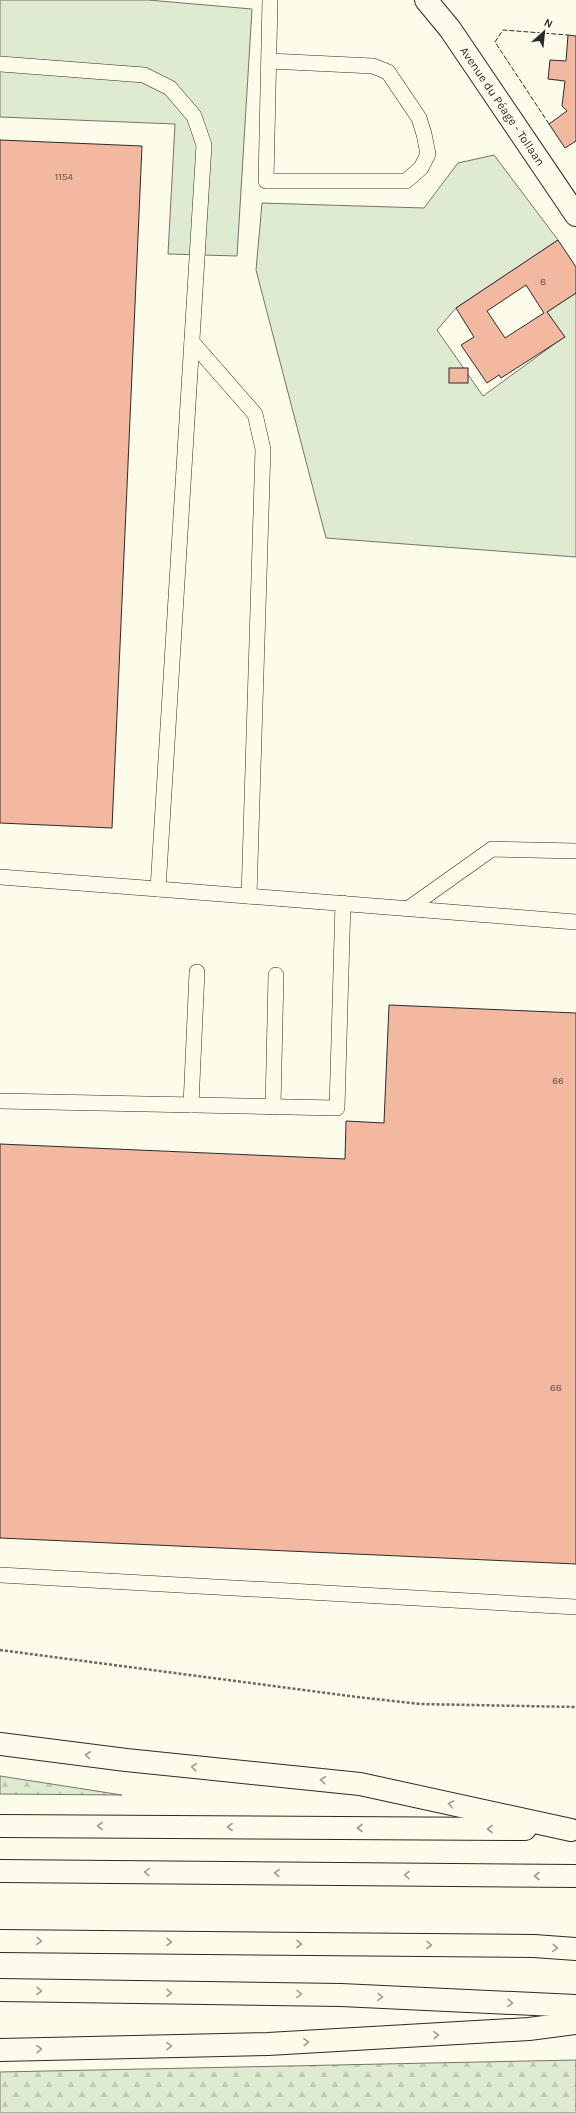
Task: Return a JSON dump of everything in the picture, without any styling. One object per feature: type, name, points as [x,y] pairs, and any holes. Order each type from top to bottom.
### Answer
[{"type":"main road","name":"Avenue du Péage - Tollaan","points":[[426,0],[450,29],[576,215]]},
{"type":"main road","points":[[0,1744],[126,1760],[360,1784],[574,1830]]},
{"type":"main road","points":[[0,1826],[574,1830]]},
{"type":"main road","points":[[0,1871],[576,1876]]},
{"type":"main road","points":[[0,1941],[534,1946],[576,1949]]},
{"type":"main road","points":[[0,1990],[341,1995],[576,2006]]},
{"type":"main road","points":[[0,2050],[268,2044],[529,2029],[576,2023]]},
{"type":"lane","points":[[269,61],[373,66],[388,72],[419,118],[428,154],[421,168],[406,181],[266,181],[270,0]]},
{"type":"lane","points":[[0,64],[144,75],[170,88],[194,116],[204,145],[158,889]]},
{"type":"lane","points":[[192,342],[255,414],[263,449],[249,896]]},
{"type":"lane","points":[[409,908],[492,849],[576,851]]},
{"type":"lane","points":[[0,878],[409,908],[576,922]]},
{"type":"lane","points":[[0,1101],[337,1108],[342,903]]},
{"type":"lane","points":[[191,1105],[197,972]]},
{"type":"lane","points":[[273,1107],[276,975]]},
{"type":"lane","points":[[0,1575],[576,1607]]},
{"type":"path","points":[[0,1650],[193,1677],[420,1704],[576,1707]]},
{"type":"green space","points":[[0,0],[148,0],[252,9],[237,256],[168,254],[175,124],[0,117]]},
{"type":"green space","points":[[494,155],[558,240],[456,308],[437,330],[483,396],[564,337],[547,312],[576,293],[576,557],[326,538],[256,270],[262,203],[424,208],[458,163]]},
{"type":"green space","points":[[0,1776],[122,1795],[0,1794]]},
{"type":"green space","points":[[576,2060],[576,2113],[0,2113],[0,2072]]},
{"type":"building","points":[[568,35],[576,36],[576,141],[565,148],[549,124],[567,111],[562,106],[565,81],[548,79],[550,60],[566,61]]},
{"type":"building","points":[[0,140],[142,146],[112,828],[0,823]]},
{"type":"building","points":[[558,240],[576,267],[576,293],[547,312],[565,337],[501,378],[499,375],[487,383],[461,345],[474,337],[456,308]],"holes":[[[526,285],[544,313],[505,338],[487,311]]]},
{"type":"building","points":[[449,368],[468,368],[468,383],[449,383]]},
{"type":"building","points":[[389,1005],[576,1013],[576,1564],[0,1538],[0,1144],[345,1159],[346,1121],[384,1123]]},
{"type":"fence","points":[[549,124],[495,42],[503,30],[568,35]]}]
